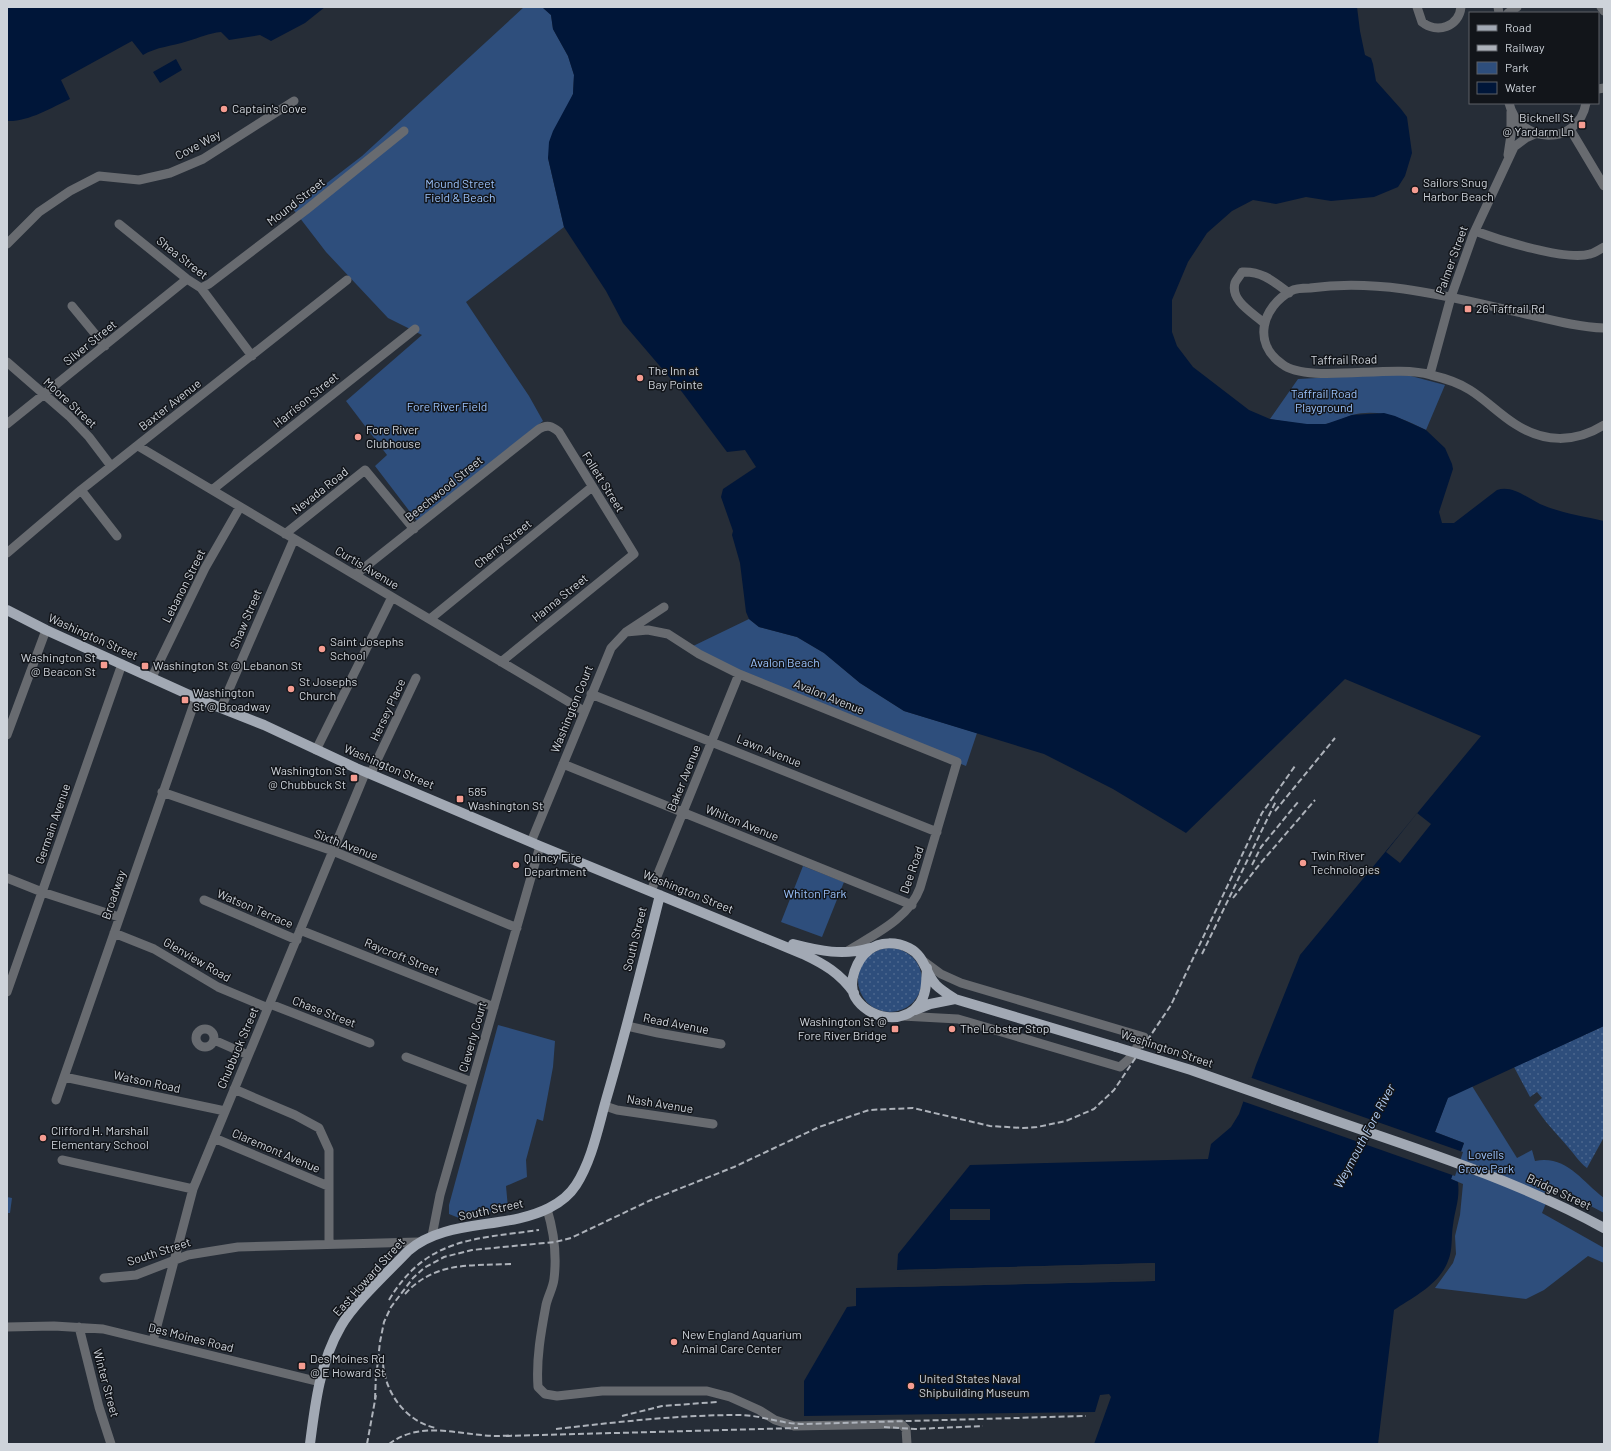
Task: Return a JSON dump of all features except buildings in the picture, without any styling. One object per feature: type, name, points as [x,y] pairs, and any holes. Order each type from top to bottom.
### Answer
[{"type":"main road","name":"Washington Street","points":[[7,610],[46,630],[196,698],[264,726],[316,750],[536,844],[766,937],[832,969],[846,982],[854,993]]},
{"type":"main road","name":"South Street","points":[[418,1242],[432,1236],[521,1218],[547,1209],[559,1203],[576,1186],[583,1172],[627,1026],[655,893]]},
{"type":"main road","name":"Washington Street","points":[[766,937],[820,950],[845,953],[872,947]]},
{"type":"main road","points":[[887,943],[898,944],[908,948],[924,963],[925,989],[919,1004],[906,1014],[893,1018],[879,1015],[860,1003],[854,993],[854,978],[857,965],[865,953],[872,947],[887,943]]},
{"type":"main road","name":"Washington Street","points":[[924,963],[936,984],[956,999],[1116,1046],[1191,1070],[1368,1133]]},
{"type":"main road","name":"Washington Street","points":[[906,1014],[930,1004],[956,999]]},
{"type":"main road","name":"Bridge Street","points":[[1368,1133],[1490,1176],[1566,1208],[1604,1228]]},
{"type":"main road","name":"East Howard Street","points":[[310,1444],[320,1382],[327,1357],[342,1325],[354,1309],[418,1242]]},
{"type":"street","points":[[1417,7],[1422,22],[1434,28],[1443,28],[1452,24],[1460,14],[1461,7]]},
{"type":"street","points":[[1601,7],[1604,11]]},
{"type":"street","name":"Cove Way","points":[[7,244],[39,212],[70,191],[99,176],[139,180],[170,173],[203,159],[294,100]]},
{"type":"street","points":[[1510,107],[1517,120],[1525,128],[1535,134],[1553,135],[1570,129],[1582,116],[1586,104]]},
{"type":"street","name":"Palmer Street","points":[[1507,158],[1511,135],[1510,107]]},
{"type":"street","points":[[1570,129],[1604,186]]},
{"type":"street","name":"Mound Street","points":[[201,288],[209,284],[300,215],[404,131]]},
{"type":"street","name":"Palmer Street","points":[[1430,374],[1451,297],[1475,231],[1507,158],[1514,147],[1526,138],[1535,134]]},
{"type":"street","name":"Shea Street","points":[[119,224],[187,280],[201,288],[252,356]]},
{"type":"street","points":[[1475,231],[1510,243],[1576,255],[1590,254],[1604,247]]},
{"type":"street","points":[[1288,293],[1264,275],[1252,272],[1242,272],[1235,284],[1238,301],[1264,323],[1268,312],[1292,290],[1323,286],[1372,286],[1425,291],[1566,323],[1604,328]]},
{"type":"street","name":"Silver Street","points":[[7,424],[187,280]]},
{"type":"street","name":"Baxter Avenue","points":[[8,552],[81,490],[347,280]]},
{"type":"street","points":[[72,306],[104,346]]},
{"type":"street","name":"Taffrail Road","points":[[1264,323],[1264,340],[1274,356],[1282,365],[1302,372],[1398,370],[1430,374],[1468,389],[1514,423],[1529,432],[1562,439],[1579,438],[1604,425]]},
{"type":"street","name":"Harrison Street","points":[[212,490],[415,329]]},
{"type":"street","name":"Moore Street","points":[[7,362],[69,416],[89,437],[111,466]]},
{"type":"street","name":"Follett Street","points":[[550,425],[558,432],[634,554]]},
{"type":"street","name":"Beechwood Street","points":[[355,575],[539,429],[550,425]]},
{"type":"street","name":"Curtis Avenue","points":[[138,446],[584,711]]},
{"type":"street","name":"Nevada Road","points":[[285,534],[365,470],[414,529]]},
{"type":"street","name":"Cherry Street","points":[[430,620],[592,487]]},
{"type":"street","points":[[81,490],[117,536]]},
{"type":"street","name":"Lebanon Street","points":[[152,678],[205,568],[240,506]]},
{"type":"street","name":"Shaw Street","points":[[221,708],[294,539]]},
{"type":"street","name":"Hanna Street","points":[[501,662],[634,554]]},
{"type":"street","points":[[316,750],[392,597]]},
{"type":"street","name":"Washington Court","points":[[536,844],[563,764],[611,648],[626,632],[664,607]]},
{"type":"street","points":[[7,735],[8,725],[46,630]]},
{"type":"street","name":"Avalon Avenue","points":[[626,632],[648,630],[668,634],[698,654],[739,674],[957,762]]},
{"type":"street","name":"Germain Avenue","points":[[7,992],[11,971],[42,892],[122,664]]},
{"type":"street","name":"Baker Avenue","points":[[655,893],[683,812],[739,674]]},
{"type":"street","name":"Hersey Place","points":[[369,772],[416,678]]},
{"type":"street","name":"Lawn Avenue","points":[[591,694],[937,832]]},
{"type":"street","name":"Broadway","points":[[56,1100],[196,698]]},
{"type":"street","name":"Dee Road","points":[[845,953],[901,916],[912,905],[920,888],[957,762]]},
{"type":"street","name":"Whiton Avenue","points":[[563,764],[912,905]]},
{"type":"street","name":"Chubbuck Street","points":[[153,1341],[193,1189],[300,930],[369,772]]},
{"type":"street","name":"Sixth Avenue","points":[[162,792],[333,852],[517,928]]},
{"type":"street","name":"Cleverly Court","points":[[432,1236],[440,1195],[517,928],[536,844]]},
{"type":"street","points":[[7,878],[42,892],[119,917]]},
{"type":"street","name":"Watson Terrace","points":[[204,900],[297,940]]},
{"type":"street","name":"Raycroft Street","points":[[300,930],[494,1007]]},
{"type":"street","name":"Glenview Road","points":[[114,933],[154,948],[218,987],[269,1006]]},
{"type":"street","points":[[906,1014],[958,1019],[1120,1068],[1128,1060],[1144,1037],[962,983],[941,974],[924,963]]},
{"type":"street","name":"Chase Street","points":[[269,1006],[370,1043]]},
{"type":"street","name":"Read Avenue","points":[[627,1026],[722,1044]]},
{"type":"street","points":[[214,1040],[248,1055]]},
{"type":"street","points":[[406,1057],[472,1082]]},
{"type":"street","name":"Watson Road","points":[[64,1077],[225,1111]]},
{"type":"street","points":[[234,1089],[295,1115],[319,1128],[329,1150],[329,1244]]},
{"type":"street","name":"Nash Avenue","points":[[604,1106],[617,1110],[713,1124]]},
{"type":"street","name":"Claremont Avenue","points":[[214,1138],[328,1186]]},
{"type":"street","points":[[62,1160],[193,1189]]},
{"type":"street","points":[[547,1209],[555,1242],[555,1263],[553,1284],[546,1306],[539,1345],[538,1387],[545,1394],[557,1396],[602,1391],[715,1392],[759,1410],[775,1420],[787,1425],[900,1424],[906,1428],[907,1444]]},
{"type":"street","name":"South Street","points":[[104,1278],[136,1275],[188,1256],[238,1247],[418,1242]]},
{"type":"street","name":"Des Moines Road","points":[[7,1327],[54,1326],[107,1330],[320,1382]]},
{"type":"street","name":"Winter Street","points":[[79,1327],[99,1407],[112,1444]]},
{"type":"green space","name":"Mound Street Field & Beach","points":[[524,7],[542,7],[551,15],[553,29],[568,56],[574,75],[573,94],[548,158],[564,227],[466,302],[529,396],[543,421],[417,521],[375,466],[387,455],[346,401],[422,335],[388,318],[326,252],[293,209],[362,156]]},
{"type":"green space","name":"Taffrail Road Playground","points":[[1390,374],[1411,376],[1445,385],[1426,430],[1390,415],[1371,413],[1352,415],[1332,423],[1325,424],[1298,423],[1270,419],[1298,379]]},
{"type":"green space","name":"Avalon Beach","points":[[749,619],[759,627],[797,637],[824,653],[860,683],[904,711],[977,733],[966,766],[739,674],[689,648]]},
{"type":"green space","name":"Whiton Park","points":[[803,866],[844,882],[822,937],[781,922]]},
{"type":"green space","points":[[890,948],[908,954],[916,962],[922,980],[916,998],[908,1006],[890,1012],[872,1006],[864,998],[858,980],[864,962],[872,954]]},
{"type":"green space","points":[[498,1025],[555,1041],[553,1067],[543,1121],[537,1119],[526,1160],[527,1177],[506,1186],[508,1208],[459,1218],[449,1214],[449,1205]]},
{"type":"green space","points":[[1604,1026],[1604,1137],[1587,1168],[1579,1161],[1538,1111],[1534,1105],[1542,1098],[1537,1092],[1530,1097],[1514,1067]]},
{"type":"green space","name":"Lovells Grove Park","points":[[1472,1086],[1517,1158],[1532,1150],[1535,1161],[1546,1160],[1565,1166],[1573,1171],[1604,1198],[1604,1213],[1553,1186],[1542,1213],[1604,1248],[1604,1263],[1588,1256],[1544,1290],[1526,1299],[1435,1288],[1453,1263],[1456,1254],[1455,1236],[1460,1215],[1463,1184],[1451,1179],[1464,1143],[1435,1132],[1448,1097]]},
{"type":"green space","points":[[7,1197],[12,1198],[10,1213],[7,1213]]},
{"type":"water","points":[[7,7],[325,7],[305,23],[271,41],[260,35],[229,40],[221,32],[208,34],[182,43],[159,48],[143,55],[132,41],[61,80],[70,99],[31,117],[15,121],[7,121]]},
{"type":"water","name":"Weymouth Fore River","points":[[542,7],[1357,7],[1365,55],[1371,58],[1376,81],[1407,117],[1412,153],[1405,176],[1398,187],[1374,197],[1331,201],[1306,197],[1276,204],[1253,200],[1232,211],[1207,233],[1188,262],[1172,300],[1172,332],[1177,346],[1193,367],[1249,410],[1270,419],[1307,424],[1326,424],[1352,415],[1384,413],[1395,416],[1426,430],[1445,448],[1453,469],[1439,512],[1442,523],[1454,523],[1497,490],[1503,489],[1519,492],[1540,504],[1555,510],[1604,521],[1604,1026],[1448,1098],[1435,1132],[1464,1143],[1451,1179],[1458,1182],[1458,1199],[1452,1229],[1451,1252],[1444,1269],[1432,1284],[1394,1310],[1378,1444],[1094,1444],[1111,1397],[1109,1394],[1100,1395],[1095,1412],[804,1416],[804,1381],[847,1307],[856,1306],[856,1288],[1155,1281],[1154,1263],[897,1270],[898,1254],[970,1165],[1208,1159],[1211,1144],[1231,1127],[1239,1114],[1256,1065],[1300,955],[1481,736],[1345,679],[1186,833],[1113,789],[1044,754],[904,711],[860,683],[824,653],[797,637],[759,627],[749,619],[746,612],[740,563],[732,535],[733,531],[721,497],[723,489],[756,467],[745,450],[727,452],[682,392],[623,323],[606,291],[564,227],[548,158],[549,142],[553,131],[573,94],[574,75],[568,56],[553,29],[551,15]]},
{"type":"water","points":[[176,59],[182,70],[160,83],[153,72]]},
{"type":"pier","points":[[1417,813],[1431,824],[1400,863],[1386,852]]},
{"type":"pier","points":[[1249,1077],[1463,1152],[1455,1176],[1242,1101]]},
{"type":"pier","points":[[950,1209],[990,1209],[990,1220],[950,1220]]},
{"type":"pier","points":[[1155,1263],[1155,1281],[898,1287],[898,1285],[1153,1279],[1153,1265],[897,1272],[897,1270]]},
{"type":"railway","points":[[1275,811],[1335,738]]},
{"type":"railway","points":[[376,1378],[384,1322],[391,1307],[413,1278],[424,1268],[444,1257],[472,1250],[555,1242],[571,1238],[651,1200],[734,1167],[819,1127],[869,1110],[913,1108],[990,1126],[1023,1128],[1037,1127],[1066,1121],[1094,1109],[1114,1090],[1171,1005],[1262,813],[1295,766]]},
{"type":"railway","points":[[1233,898],[1259,865],[1315,800]]},
{"type":"railway","points":[[1202,954],[1276,801]]},
{"type":"railway","points":[[1252,865],[1261,847],[1298,802]]},
{"type":"railway","points":[[389,1300],[403,1280],[419,1264],[436,1253],[454,1245],[473,1240],[539,1230]]},
{"type":"railway","points":[[405,1294],[416,1283],[428,1276],[454,1267],[511,1264]]},
{"type":"railway","points":[[383,1355],[383,1367],[386,1379],[396,1401],[414,1418],[424,1424],[436,1428]]},
{"type":"railway","points":[[375,1399],[376,1374]]},
{"type":"railway","points":[[367,1444],[376,1395]]},
{"type":"railway","points":[[622,1416],[662,1406],[717,1402]]},
{"type":"railway","points":[[556,1429],[648,1419],[716,1415],[747,1415],[795,1424],[1086,1416]]},
{"type":"railway","points":[[884,1427],[915,1429],[983,1426]]},
{"type":"railway","points":[[506,1436],[798,1428]]},
{"type":"railway","points":[[389,1444],[403,1436],[433,1430],[496,1436],[512,1435]]},
{"type":"place","name":"Captain's Cove","points":[[224,109]]},
{"type":"place","name":"Bicknell St @ Yardarm Ln","points":[[1582,125]]},
{"type":"place","name":"Sailors Snug Harbor Beach","points":[[1415,190]]},
{"type":"place","name":"26 Taffrail Rd","points":[[1468,309]]},
{"type":"place","name":"The Inn at Bay Pointe","points":[[640,378]]},
{"type":"place","name":"Fore River Clubhouse","points":[[358,437]]},
{"type":"place","name":"Saint Josephs School","points":[[322,649]]},
{"type":"place","name":"Washington St @ Beacon St","points":[[104,665]]},
{"type":"place","name":"Washington St @ Lebanon St","points":[[145,666]]},
{"type":"place","name":"St Josephs Church","points":[[291,689]]},
{"type":"place","name":"Washington St @ Broadway","points":[[185,700]]},
{"type":"place","name":"Washington St @ Chubbuck St","points":[[354,778]]},
{"type":"place","name":"585 Washington St","points":[[460,799]]},
{"type":"place","name":"Twin River Technologies","points":[[1303,863]]},
{"type":"place","name":"Quincy Fire Department","points":[[516,865]]},
{"type":"place","name":"Washington St @ Fore River Bridge","points":[[895,1029]]},
{"type":"place","name":"The Lobster Stop","points":[[952,1029]]},
{"type":"place","name":"Clifford H. Marshall Elementary School","points":[[43,1138]]},
{"type":"place","name":"New England Aquarium Animal Care Center","points":[[674,1342]]},
{"type":"place","name":"Des Moines Rd @ E Howard St","points":[[302,1366]]},
{"type":"place","name":"United States Naval Shipbuilding Museum","points":[[911,1386]]},
{"type":"park label","name":"Fore River Field","points":[[447,407]]}]
